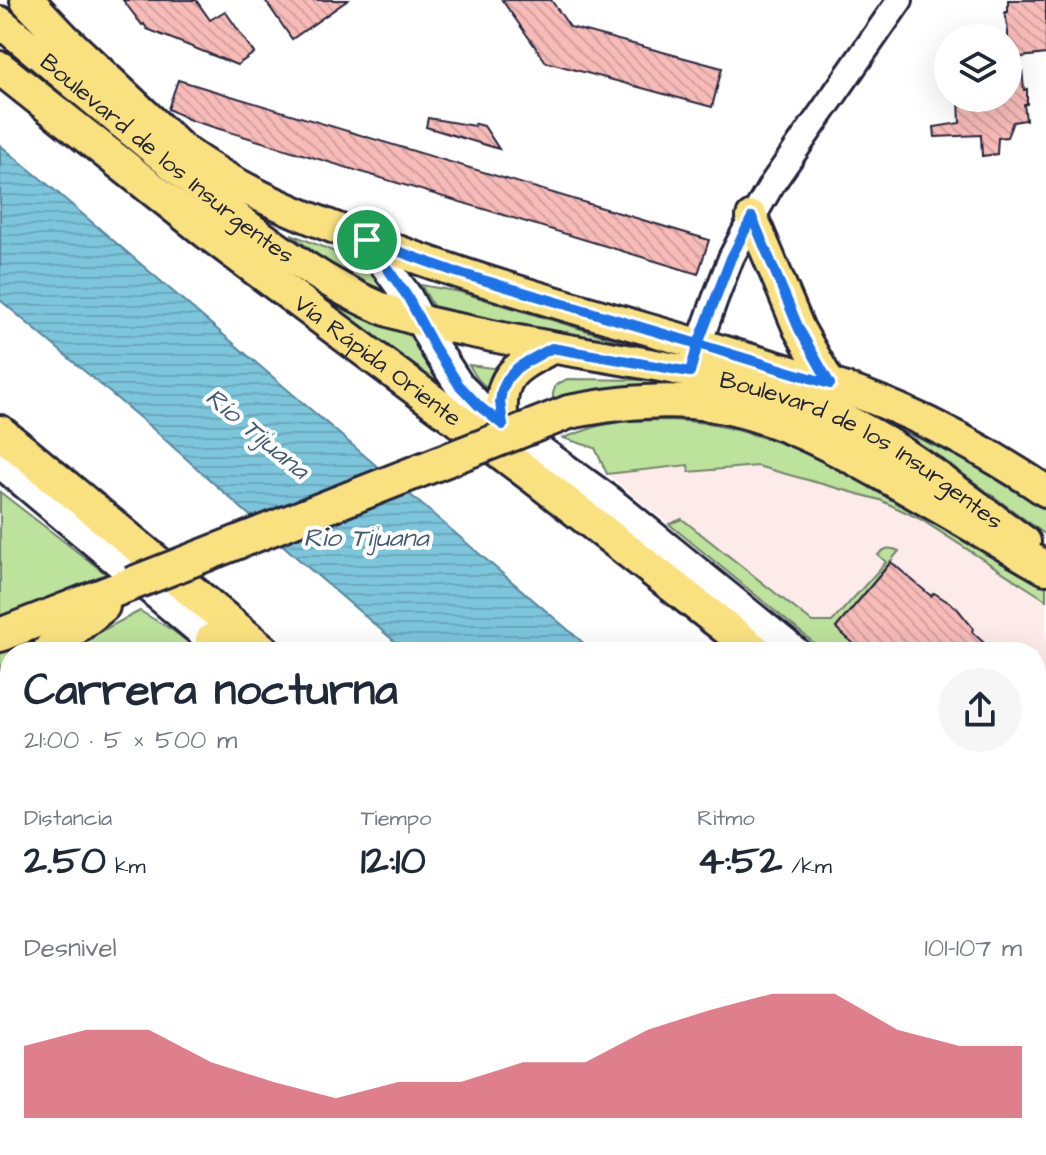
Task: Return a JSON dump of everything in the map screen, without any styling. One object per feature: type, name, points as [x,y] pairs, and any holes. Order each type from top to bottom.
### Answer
[{"type":"highway","points":[[27,0],[178,147]]},
{"type":"highway","name":"Vía Rápida Oriente","points":[[0,68],[208,233],[535,478],[744,642]]},
{"type":"highway","points":[[0,635],[569,412],[611,404],[693,402],[772,421],[826,444],[882,474],[1046,568]]},
{"type":"highway","points":[[0,432],[253,642]]},
{"type":"highway","points":[[58,642],[131,584]]},
{"type":"main road","name":"Boulevard de los Insurgentes","points":[[0,2],[178,147],[225,177],[286,208],[367,240],[694,358],[838,417],[878,438],[922,467],[1046,558]]},
{"type":"main road","name":"Boulevard de los Insurgentes","points":[[0,22],[268,242],[313,272],[381,308],[421,321],[552,348],[694,358],[830,384],[898,409],[945,432],[1046,491]]},
{"type":"main road","points":[[752,217],[799,329],[830,384]]},
{"type":"main road","points":[[367,240],[407,296],[459,385],[479,406],[609,500],[784,642]]},
{"type":"main road","points":[[503,425],[500,402],[508,378],[517,368],[552,348]]},
{"type":"main road","points":[[0,463],[212,642]]},
{"type":"street","points":[[694,358],[731,258],[752,217],[900,0]]},
{"type":"shaded area","points":[[755,459],[924,509],[1046,583],[1046,642],[813,642],[607,474]]},
{"type":"green space","points":[[240,230],[418,336],[462,400],[317,300]]},
{"type":"green space","points":[[291,234],[374,268],[409,304],[347,274]]},
{"type":"green space","points":[[421,285],[460,292],[646,349],[436,311]]},
{"type":"green space","points":[[469,365],[509,370],[497,399],[477,378]]},
{"type":"green space","points":[[567,379],[651,380],[696,387],[764,408],[553,412],[556,385]]},
{"type":"green space","points":[[626,421],[704,423],[754,435],[841,468],[925,512],[1046,583],[1046,600],[920,519],[880,500],[757,466],[689,472],[688,465],[607,474],[595,448],[563,438],[598,426]]},
{"type":"green space","points":[[881,421],[963,459],[1046,510],[1046,535],[940,457]]},
{"type":"green space","points":[[0,492],[106,574],[0,617]]},
{"type":"green space","points":[[682,519],[812,622],[832,622],[886,562],[878,555],[888,548],[899,551],[836,628],[852,642],[813,642],[669,524]]},
{"type":"green space","points":[[140,611],[188,642],[83,642]]},
{"type":"water","name":"Rio Tijuana","points":[[0,145],[582,642],[395,642],[153,429],[0,300]]},
{"type":"building","points":[[123,0],[196,0],[210,20],[225,11],[254,53],[237,65],[147,29]]},
{"type":"building","points":[[265,0],[348,0],[292,39]]},
{"type":"building","points":[[502,0],[551,0],[570,27],[722,68],[712,107],[546,62]]},
{"type":"building","points":[[1008,0],[1046,0],[1046,54],[1022,57],[1022,24],[1007,24],[1005,12],[1008,12]]},
{"type":"building","points":[[1022,68],[1024,90],[1027,89],[1027,104],[1024,104],[1026,120],[1013,122],[1007,137],[998,138],[997,154],[982,156],[981,135],[935,137],[934,127],[960,123],[960,112],[1022,112]]},
{"type":"building","points":[[178,80],[709,240],[698,274],[190,120],[168,109]]},
{"type":"building","points":[[428,118],[484,126],[499,149],[426,127]]},
{"type":"building","points":[[891,562],[931,596],[934,593],[956,607],[973,628],[972,632],[983,642],[852,642],[836,628]]},
{"type":"route","points":[[367,240],[407,296],[459,385],[503,425],[500,402],[508,378],[517,368],[552,348],[690,372],[698,344],[830,384],[799,329],[752,217],[731,258],[698,344],[453,271],[367,240]]},
{"type":"water label","name":"Río Tijuana","points":[[258,433]]}]
